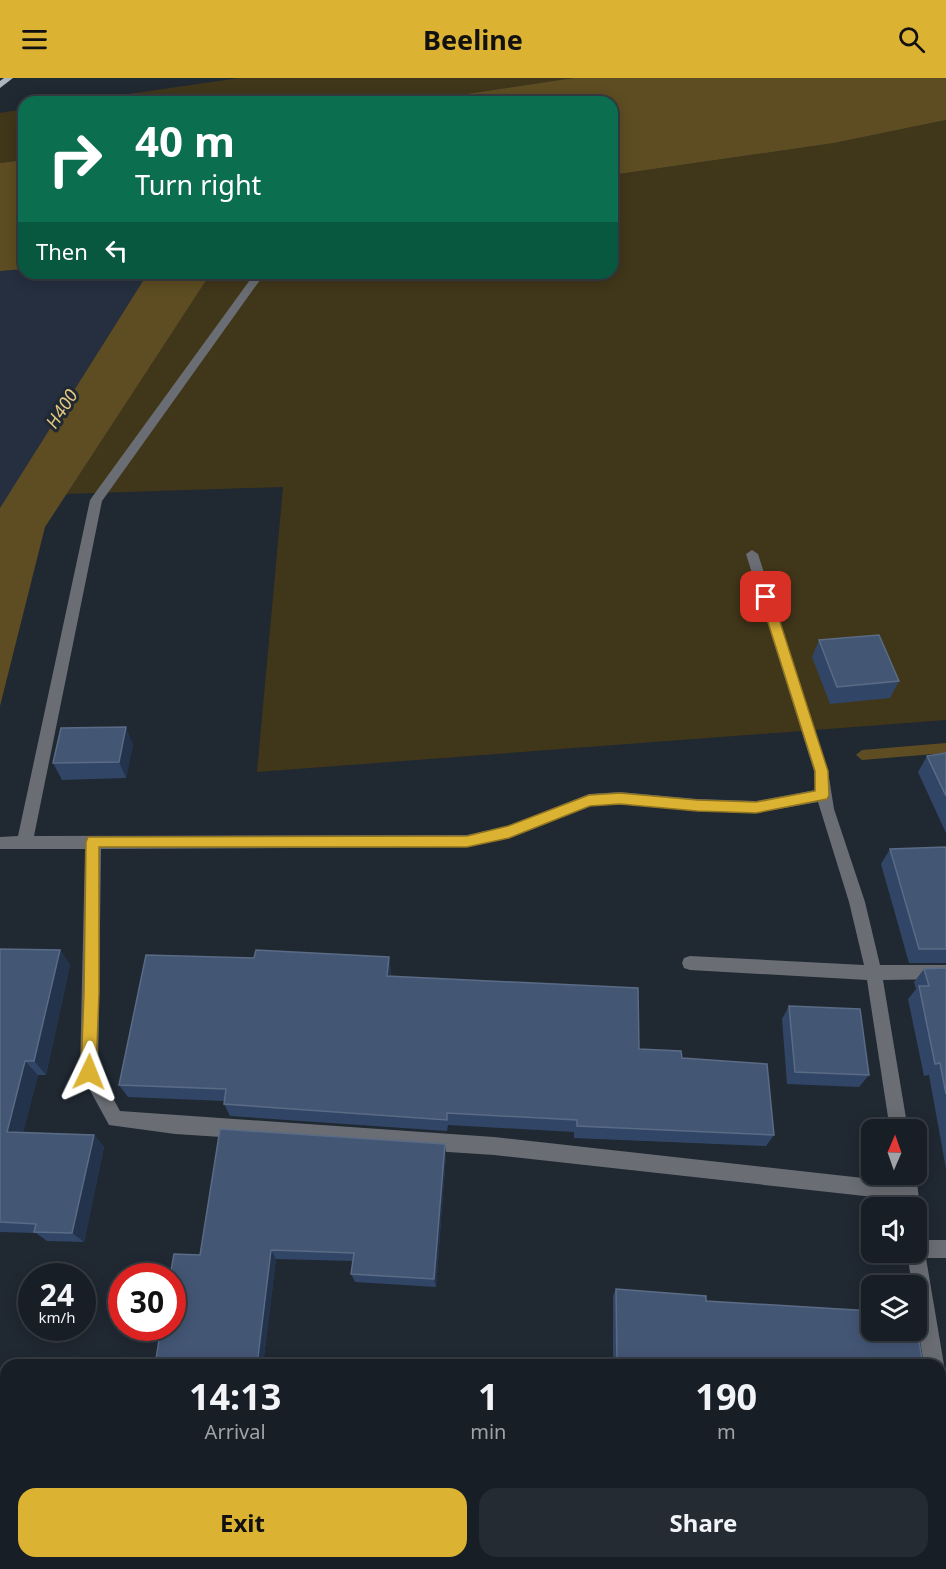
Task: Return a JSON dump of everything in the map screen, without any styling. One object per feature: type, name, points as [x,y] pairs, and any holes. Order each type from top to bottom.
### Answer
[{"type":"main road","points":[[0,85],[9,78]]},
{"type":"street","points":[[25,842],[96,500],[256,279]]},
{"type":"street","points":[[752,554],[821,771],[822,795],[862,920],[874,973],[897,1119]]},
{"type":"street","points":[[0,843],[467,842],[509,832],[589,801],[620,798],[697,806],[756,807],[822,795]]},
{"type":"street","points":[[93,842],[89,1072],[115,1119],[494,1146],[909,1191]]},
{"type":"street","points":[[690,963],[874,973],[946,972]]},
{"type":"street","points":[[927,1250],[946,1249]]},
{"type":"street","points":[[918,1263],[933,1359]]},
{"type":"shaded area","points":[[239,78],[573,78],[452,96],[114,96]]},
{"type":"shaded area","points":[[573,78],[946,78],[946,120],[834,143],[618,174],[618,96],[452,96]]},
{"type":"shaded area","points":[[18,110],[18,161],[0,163],[0,113]]},
{"type":"shaded area","points":[[946,120],[946,720],[257,772],[283,487],[66,494],[207,279],[618,279],[618,174],[834,143]]},
{"type":"shaded area","points":[[18,161],[18,270],[0,271],[0,163]]},
{"type":"shaded area","points":[[18,270],[18,279],[144,279],[0,508],[0,271]]},
{"type":"shaded area","points":[[144,279],[207,279],[45,527],[0,706],[0,508]]},
{"type":"building","points":[[879,635],[899,681],[837,687],[819,640]]},
{"type":"building","points":[[126,727],[119,762],[53,763],[61,728]]},
{"type":"building","points":[[946,753],[946,796],[927,756]]},
{"type":"building","points":[[946,847],[946,949],[919,949],[890,849]]},
{"type":"building","points":[[0,949],[60,950],[34,1061],[25,1061],[7,1132],[94,1135],[72,1233],[34,1232],[36,1224],[0,1222]]},
{"type":"building","points":[[256,950],[389,957],[387,976],[638,988],[639,1049],[681,1051],[682,1058],[767,1064],[774,1135],[577,1126],[577,1120],[447,1113],[447,1120],[224,1104],[226,1089],[119,1085],[146,955],[254,958]]},
{"type":"building","points":[[946,968],[946,1094],[940,1063],[935,1064],[919,986],[929,986],[924,969]]},
{"type":"building","points":[[789,1006],[860,1009],[869,1075],[795,1072]]},
{"type":"building","points":[[220,1129],[445,1144],[434,1279],[351,1274],[354,1253],[271,1250],[258,1359],[156,1359],[159,1341],[186,1341],[186,1263],[172,1263],[174,1254],[200,1255]]},
{"type":"building","points":[[616,1289],[706,1296],[706,1301],[861,1310],[861,1341],[919,1341],[922,1359],[617,1359]]},
{"type":"waterway","points":[[862,755],[946,748]]},
{"type":"route","points":[[89,1072],[93,842],[467,842],[509,832],[589,801],[620,798],[697,806],[756,807],[822,795],[821,771],[766,597]]},
{"type":"water label","name":"H400","points":[[62,409]]}]
